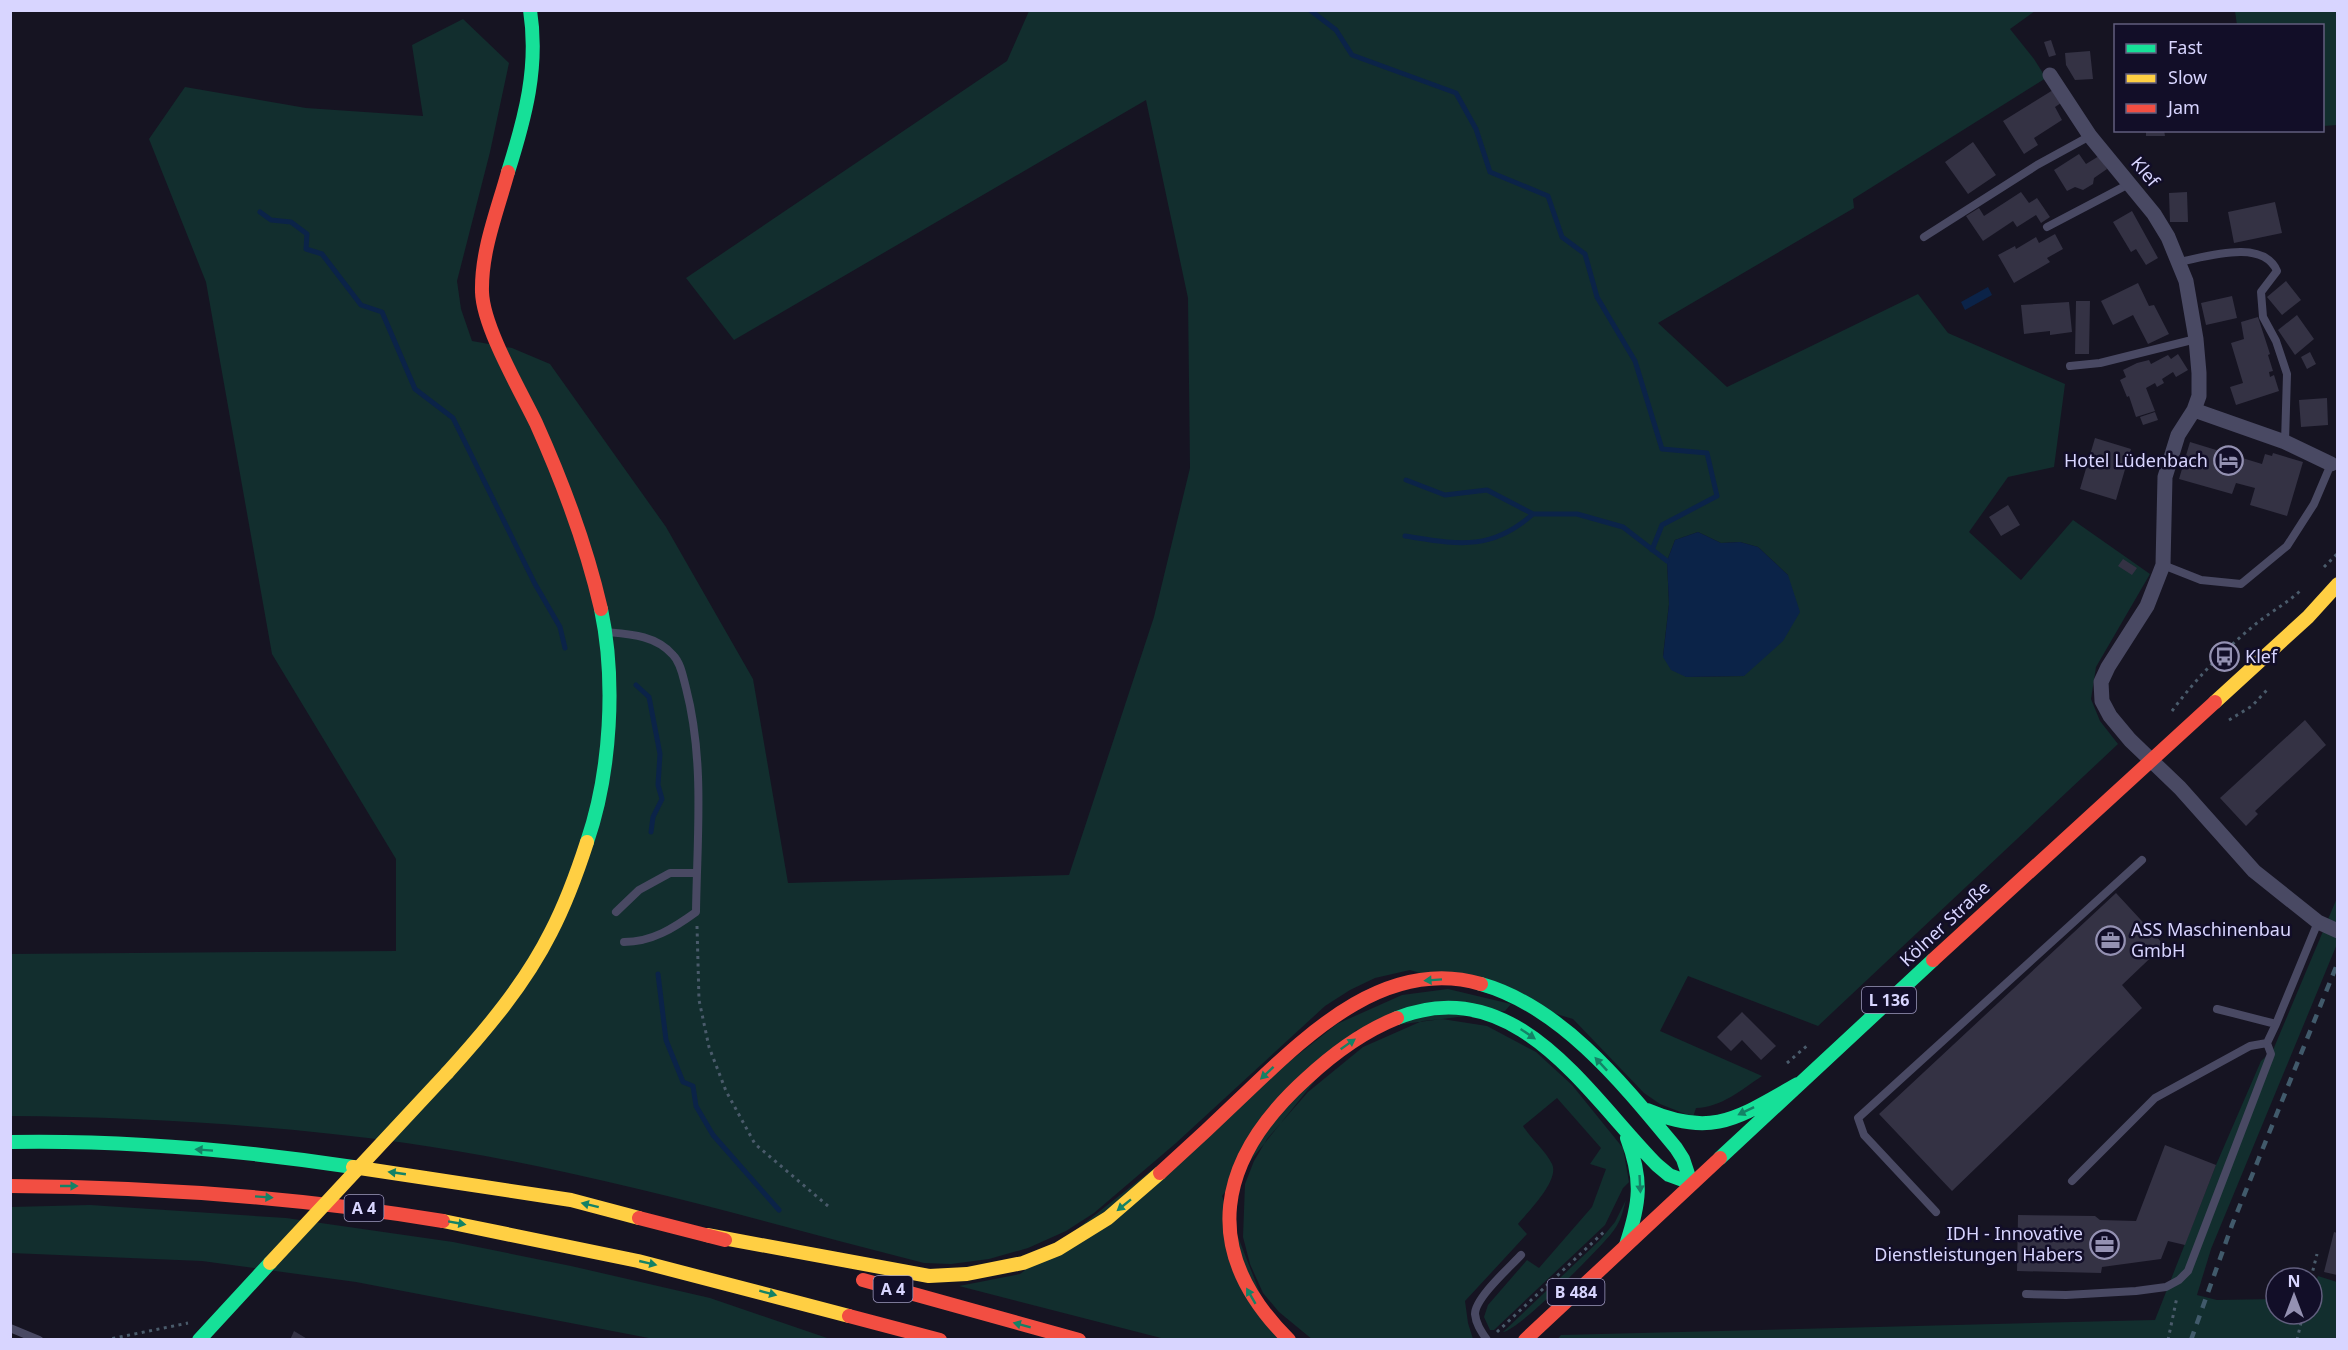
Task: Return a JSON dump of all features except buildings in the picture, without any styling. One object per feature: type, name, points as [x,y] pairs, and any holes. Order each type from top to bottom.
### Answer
[{"type":"main road","points":[[199,1340],[447,1073],[488,1026],[525,978],[559,917],[593,828],[605,765],[609,698],[604,632],[594,576],[564,488],[494,335],[482,294],[484,253],[521,131],[532,82],[534,35],[530,10]]},
{"type":"main road","name":"Kölner Straße","points":[[1525,1340],[1798,1084],[2308,617],[2337,584]]},
{"type":"main road","points":[[707,1235],[929,1276],[970,1274],[1022,1263],[1076,1240],[1119,1209],[1325,1022],[1366,997],[1387,988],[1415,981],[1440,979],[1464,980],[1491,986],[1529,1001],[1570,1032],[1680,1154],[1692,1183]]},
{"type":"main road","points":[[1290,1340],[1258,1308],[1237,1265],[1231,1242],[1229,1217],[1231,1193],[1246,1152],[1272,1115],[1326,1062],[1363,1034],[1410,1012],[1434,1008],[1454,1008],[1480,1012],[1506,1021],[1530,1034],[1579,1079],[1663,1171],[1692,1183]]},
{"type":"main road","points":[[1640,1107],[1684,1125],[1712,1125],[1753,1108],[1798,1084]]},
{"type":"main road","points":[[1623,1129],[1639,1170],[1641,1189],[1638,1211],[1626,1245]]},
{"type":"main road","name":"A 4","points":[[10,1142],[79,1141],[285,1156],[571,1200],[707,1235],[1079,1340]]},
{"type":"main road","name":"A 4","points":[[10,1186],[102,1186],[278,1198],[455,1223],[679,1270],[940,1340]]},
{"type":"street","name":"Klef","points":[[2050,75],[2090,136],[2154,214],[2179,262],[2186,281],[2196,339],[2199,396],[2194,410],[2178,435],[2165,477],[2163,565],[2147,606],[2101,682],[2102,701],[2110,716],[2130,740],[2180,788],[2254,871],[2318,922],[2337,931]]},
{"type":"street","points":[[2194,410],[2285,442],[2331,464]]},
{"type":"lane","points":[[1924,237],[2037,165],[2090,136]]},
{"type":"lane","points":[[2047,227],[2129,184]]},
{"type":"lane","points":[[2179,262],[2243,252],[2262,254],[2273,262],[2277,271],[2260,292],[2263,317],[2276,341],[2287,374],[2285,442]]},
{"type":"lane","points":[[2070,366],[2121,358],[2196,339]]},
{"type":"lane","points":[[2163,565],[2201,580],[2241,584],[2287,546],[2314,504],[2331,464]]},
{"type":"lane","points":[[604,632],[638,634],[665,647],[675,656],[682,672],[690,703],[696,747],[699,806],[696,912],[675,928],[649,939],[641,942],[624,942]]},
{"type":"lane","points":[[1936,1212],[1864,1136],[1858,1118],[2142,860]]},
{"type":"lane","points":[[616,912],[639,890],[669,873],[697,873]]},
{"type":"lane","points":[[2025,1294],[2067,1295],[2166,1287],[2188,1270],[2271,1054],[2267,1043],[2318,922]]},
{"type":"lane","points":[[2217,1009],[2276,1024]]},
{"type":"lane","points":[[2072,1181],[2155,1098],[2250,1046],[2267,1043]]},
{"type":"lane","points":[[1486,1340],[1479,1327],[1475,1311],[1480,1300],[1521,1255]]},
{"type":"lane","points":[[10,1328],[29,1338],[39,1340]]},
{"type":"path","points":[[2321,570],[2337,554]]},
{"type":"path","points":[[2169,715],[2200,674],[2260,621],[2305,586]]},
{"type":"path","points":[[696,912],[699,999],[709,1047],[726,1091],[755,1144],[828,1206]]},
{"type":"path","points":[[1786,1064],[1810,1043]]},
{"type":"path","points":[[1497,1332],[1598,1238],[1610,1224]]},
{"type":"path","points":[[2314,1266],[2317,1254]]},
{"type":"path","points":[[2168,1340],[2181,1277]]},
{"type":"path","points":[[105,1340],[191,1323]]},
{"type":"green space","points":[[1029,11],[2035,11],[2010,29],[2046,78],[1853,199],[1854,208],[1658,323],[1727,387],[1918,294],[1948,333],[2065,384],[2054,467],[2008,477],[1969,532],[2021,580],[2073,520],[2150,574],[2096,667],[2091,699],[2100,721],[2118,744],[1818,1026],[1688,976],[1660,1031],[1762,1076],[1723,1101],[1696,1108],[1693,1117],[1660,1104],[1644,1093],[1573,1019],[1410,970],[1375,978],[1325,1006],[1176,1143],[1094,1213],[1066,1231],[1028,1248],[989,1259],[951,1264],[924,1263],[601,1180],[537,1166],[406,1143],[307,1131],[208,1123],[11,1116],[10,954],[396,951],[396,859],[272,654],[206,282],[149,139],[185,87],[306,108],[423,116],[412,45],[463,19],[509,63],[490,152],[457,281],[461,309],[472,341],[512,348],[550,364],[666,527],[753,679],[788,883],[1069,875],[1154,617],[1190,468],[1188,298],[1146,100],[734,340],[686,278],[1007,61]],"holes":[[[1698,532],[1721,543],[1740,542],[1758,547],[1788,575],[1744,676],[1686,677],[1663,656],[1669,604],[1667,561],[1675,540]]]},
{"type":"green space","points":[[2235,11],[2337,11],[2337,125],[2324,126],[2324,24],[2237,24]]},
{"type":"green space","points":[[2337,898],[2337,944],[2211,1249],[2197,1295],[2217,1300],[2264,1299],[2264,1326],[2324,1326],[2324,1278],[2337,1282],[2337,1339],[1557,1340],[1561,1335],[2155,1320],[2216,1165],[2261,1061],[2273,1050]]},
{"type":"green space","points":[[1448,989],[1511,1004],[1505,1011],[1356,1030],[1222,1196],[1278,1339],[1165,1339],[959,1286],[1020,1274],[1337,1024],[1402,995]]},
{"type":"green space","points":[[1442,1019],[1487,1026],[1536,1052],[1572,1085],[1623,1148],[1629,1182],[1623,1188],[1605,1225],[1494,1330],[1490,1330],[1484,1317],[1488,1305],[1527,1260],[1539,1268],[1592,1207],[1606,1169],[1590,1164],[1601,1148],[1557,1098],[1523,1126],[1546,1154],[1553,1171],[1542,1196],[1518,1224],[1527,1234],[1465,1301],[1473,1339],[1313,1340],[1279,1312],[1263,1293],[1250,1264],[1243,1237],[1245,1184],[1254,1161],[1267,1139],[1308,1092],[1363,1047],[1422,1021]]},
{"type":"green space","points":[[1626,1200],[1622,1216],[1616,1227],[1594,1253],[1542,1304],[1512,1328],[1503,1332],[1600,1240],[1615,1222]]},
{"type":"green space","points":[[90,1205],[286,1218],[453,1242],[710,1298],[830,1339],[654,1339],[356,1282],[202,1261],[11,1253],[11,1207]]},
{"type":"water","points":[[1988,287],[1992,295],[1965,310],[1961,302]]},
{"type":"water","points":[[1698,532],[1721,543],[1740,542],[1758,547],[1788,575],[1800,612],[1783,641],[1744,676],[1686,677],[1671,670],[1663,657],[1669,604],[1667,561],[1675,540]]},
{"type":"waterway","points":[[1310,10],[1336,30],[1352,55],[1456,93],[1476,129],[1490,172],[1548,196],[1562,237],[1585,254],[1597,297],[1635,361],[1662,449],[1707,453],[1717,496],[1662,525],[1652,550]]},
{"type":"waterway","points":[[260,212],[271,220],[291,222],[307,234],[306,249],[322,254],[361,305],[382,312],[415,389],[453,418],[535,584],[560,627],[565,648]]},
{"type":"waterway","points":[[1406,480],[1445,495],[1487,490],[1533,514],[1577,514],[1623,527],[1667,561]]},
{"type":"waterway","points":[[1405,536],[1457,543],[1487,540],[1502,535],[1533,514]]},
{"type":"waterway","points":[[636,685],[649,697],[660,754],[658,785],[662,799],[653,817],[651,832]]},
{"type":"waterway","points":[[658,974],[666,1040],[683,1082],[693,1086],[696,1106],[713,1135],[779,1210]]},
{"type":"railway","points":[[2191,1340],[2232,1225],[2338,962]]},
{"type":"traffic: fast","points":[[508,172],[529,92],[533,52],[530,10]]},
{"type":"traffic: fast","points":[[587,842],[601,786],[609,726],[609,666],[601,609]]},
{"type":"traffic: fast","points":[[1720,1158],[1933,960]]},
{"type":"traffic: fast","points":[[1481,984],[1511,995],[1538,1010],[1565,1029],[1589,1051],[1613,1074],[1676,1148],[1683,1159],[1691,1183]]},
{"type":"traffic: fast","points":[[1397,1018],[1439,1008],[1478,1011],[1513,1025],[1545,1047],[1575,1075],[1657,1165],[1669,1175],[1691,1183]]},
{"type":"traffic: fast","points":[[1647,1110],[1670,1119],[1691,1123],[1709,1123],[1742,1114],[1798,1084]]},
{"type":"traffic: fast","points":[[1626,1245],[1638,1192],[1636,1167],[1627,1138]]},
{"type":"traffic: fast","points":[[10,1142],[182,1147],[353,1167]]},
{"type":"traffic: fast","points":[[199,1340],[270,1263]]},
{"type":"traffic: slow","points":[[2215,702],[2308,617],[2338,584]]},
{"type":"traffic: slow","points":[[447,1073],[504,1006],[541,951],[566,899],[587,842]]},
{"type":"traffic: slow","points":[[270,1263],[447,1073]]},
{"type":"traffic: slow","points":[[353,1167],[571,1200],[639,1218]]},
{"type":"traffic: slow","points":[[707,1235],[929,1276],[967,1274],[1023,1263],[1058,1249],[1108,1218],[1160,1173]]},
{"type":"traffic: slow","points":[[443,1221],[638,1261],[849,1316]]},
{"type":"traffic: jam","points":[[508,172],[484,262],[482,277],[484,306],[495,340],[536,423],[564,491],[581,537],[601,609]]},
{"type":"traffic: jam","points":[[1933,960],[2215,702]]},
{"type":"traffic: jam","points":[[1160,1173],[1300,1043],[1326,1022],[1354,1004],[1384,990],[1415,981],[1447,978],[1481,984]]},
{"type":"traffic: jam","points":[[1289,1340],[1260,1306],[1241,1272],[1231,1239],[1230,1206],[1238,1173],[1253,1140],[1277,1109],[1307,1078],[1349,1044],[1397,1018]]},
{"type":"traffic: jam","points":[[1525,1340],[1720,1158]]},
{"type":"traffic: jam","points":[[10,1186],[227,1195],[335,1206],[443,1221]]},
{"type":"traffic: jam","points":[[639,1218],[725,1240]]},
{"type":"traffic: jam","points":[[863,1280],[1079,1340]]},
{"type":"traffic: jam","points":[[849,1316],[940,1340]]},
{"type":"place","name":"Hotel Lüdenbach","points":[[2229,461]]},
{"type":"place","name":"Klef","points":[[2224,657]]},
{"type":"place","name":"ASS Maschinenbau GmbH","points":[[2110,940]]},
{"type":"place","name":"IDH - Innovative Dienstleistungen Habers","points":[[2104,1244]]}]
